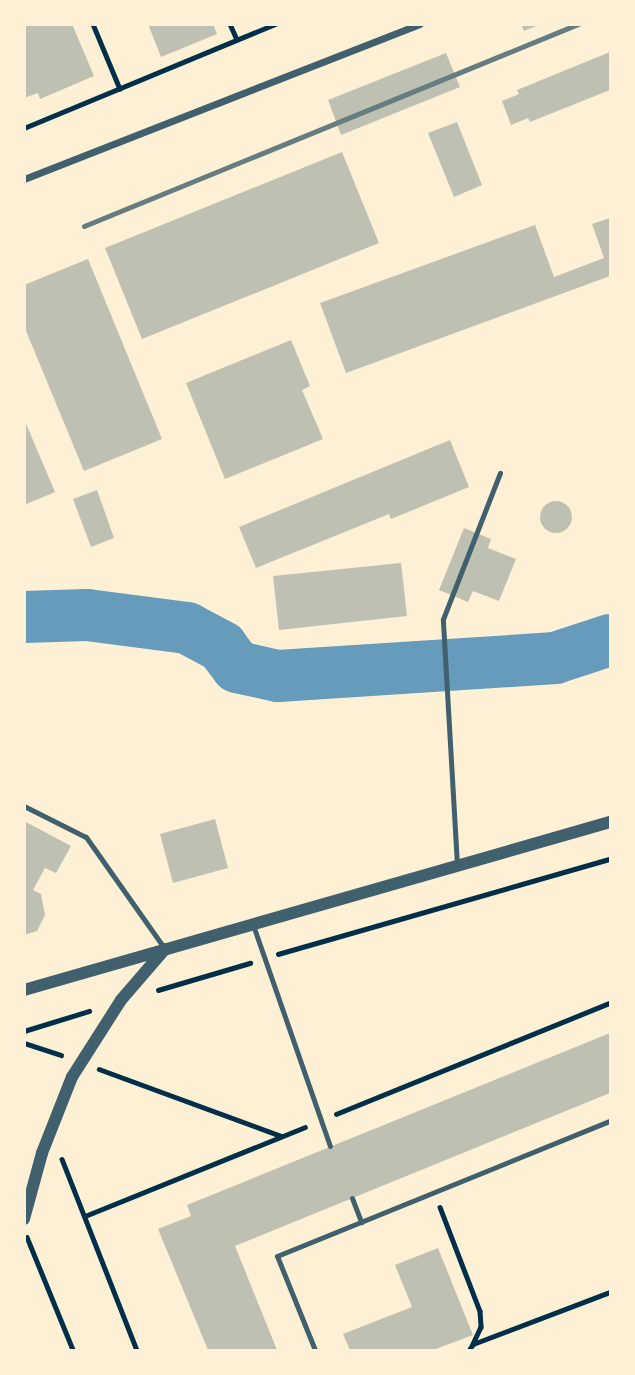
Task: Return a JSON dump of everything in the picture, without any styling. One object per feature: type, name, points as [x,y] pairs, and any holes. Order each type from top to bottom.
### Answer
[{"type":"street","points":[[24,179],[420,24]]},
{"type":"street","points":[[24,990],[611,822]]},
{"type":"street","points":[[24,1219],[51,1129],[81,1062],[121,1000],[165,949]]},
{"type":"lane","points":[[457,866],[443,619],[500,473]]},
{"type":"lane","points":[[24,806],[86,837],[165,949]]},
{"type":"lane","points":[[253,924],[331,1146]]},
{"type":"lane","points":[[315,1350],[277,1256],[611,1121]]},
{"type":"lane","points":[[352,1198],[361,1222]]},
{"type":"path","points":[[93,24],[120,89]]},
{"type":"path","points":[[230,24],[237,40]]},
{"type":"path","points":[[24,128],[275,24]]},
{"type":"path","points":[[24,1031],[121,1000],[611,859]]},
{"type":"path","points":[[85,1216],[611,1003]]},
{"type":"path","points":[[24,1044],[81,1062],[282,1137]]},
{"type":"path","points":[[51,1129],[137,1350]]},
{"type":"path","points":[[434,1192],[480,1311],[481,1327],[469,1350]]},
{"type":"path","points":[[24,1230],[73,1350]]},
{"type":"path","points":[[473,1343],[611,1292]]},
{"type":"building","points":[[24,24],[72,24],[94,76],[40,99],[38,93],[24,98]]},
{"type":"building","points":[[148,24],[213,24],[217,34],[161,57]]},
{"type":"building","points":[[521,24],[539,24],[539,25],[524,31]]},
{"type":"building","points":[[610,52],[610,90],[530,122],[528,118],[511,125],[502,101],[519,94],[517,90]]},
{"type":"building","points":[[446,53],[460,87],[341,135],[328,100]]},
{"type":"building","points":[[457,122],[482,185],[454,197],[428,133]]},
{"type":"building","points":[[342,152],[379,243],[142,339],[105,248]]},
{"type":"building","points":[[610,218],[610,276],[346,373],[320,303],[535,225],[554,277],[604,258],[592,224]]},
{"type":"building","points":[[88,259],[162,439],[84,471],[24,326],[24,285]]},
{"type":"building","points":[[291,340],[310,386],[302,390],[323,439],[225,479],[186,383]]},
{"type":"building","points":[[24,419],[55,492],[24,505]]},
{"type":"building","points":[[450,440],[469,487],[391,519],[389,514],[256,568],[239,527]]},
{"type":"building","points":[[97,490],[114,538],[91,547],[73,499]]},
{"type":"building","points":[[556,501],[568,505],[572,517],[568,529],[556,533],[544,529],[540,517],[544,505]]},
{"type":"building","points":[[464,528],[491,539],[488,548],[516,559],[499,601],[473,591],[468,602],[439,590]]},
{"type":"building","points":[[401,563],[407,616],[279,630],[273,576]]},
{"type":"building","points":[[215,819],[228,868],[173,883],[160,834]]},
{"type":"building","points":[[24,821],[71,846],[56,873],[45,868],[33,890],[41,894],[45,915],[37,931],[24,935]]},
{"type":"building","points":[[610,1033],[610,1093],[235,1246],[277,1350],[208,1350],[158,1229],[191,1216],[187,1205]]},
{"type":"building","points":[[438,1248],[473,1335],[433,1350],[350,1350],[343,1334],[412,1307],[395,1265]]},
{"type":"waterway","points":[[24,617],[87,615],[187,628],[222,647],[237,667],[278,676],[555,658],[610,640]]},
{"type":"railway","points":[[84,226],[578,24]]}]
